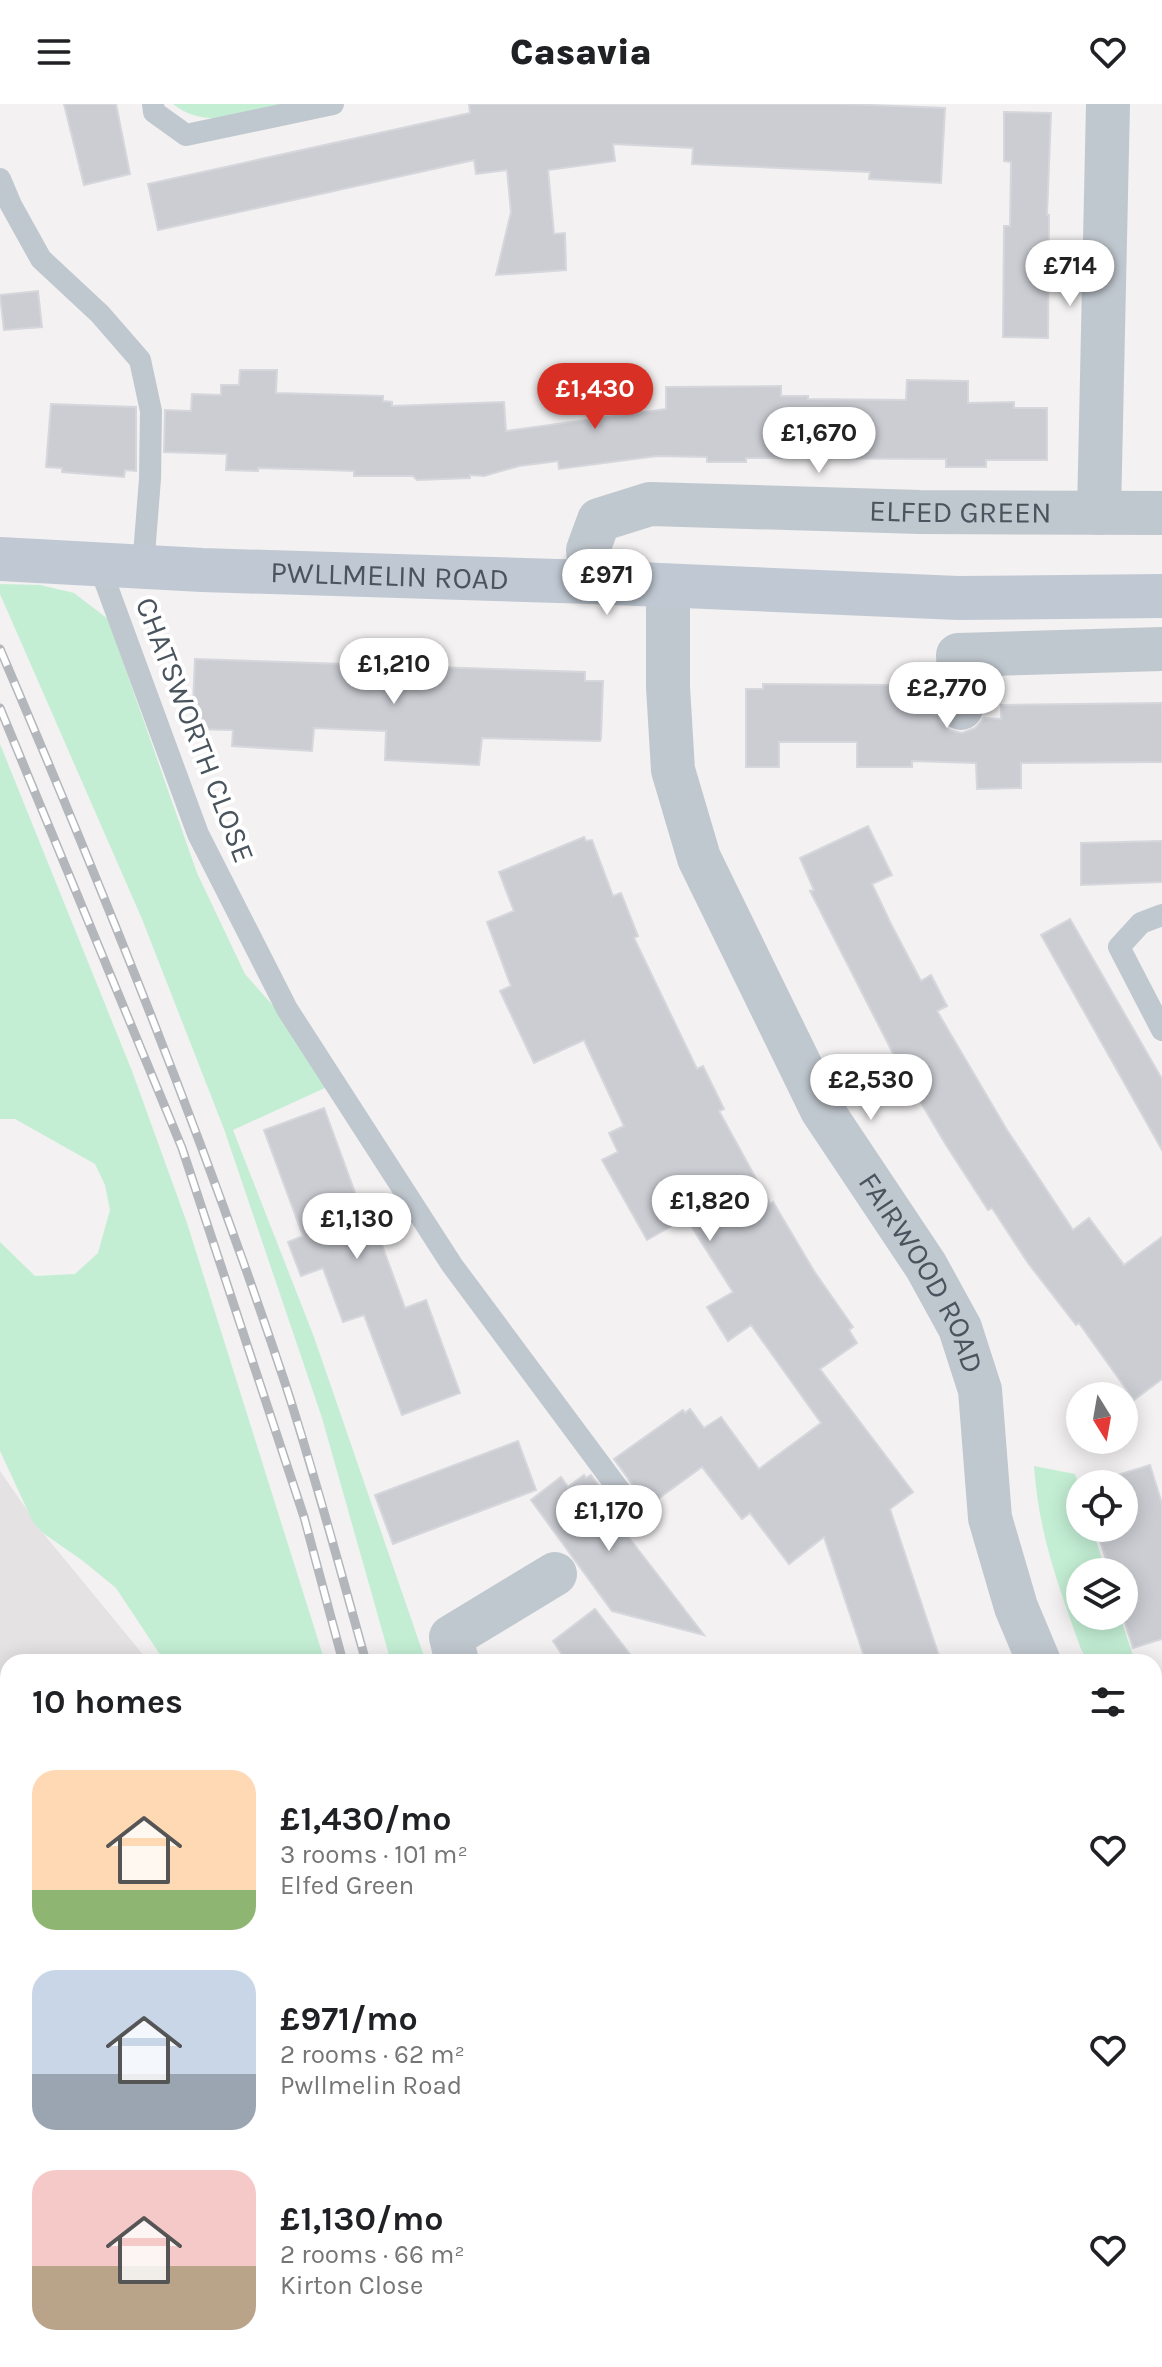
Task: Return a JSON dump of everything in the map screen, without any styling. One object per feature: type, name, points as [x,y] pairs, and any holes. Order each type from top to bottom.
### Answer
[{"type":"street","points":[[1099,513],[1108,104]]},
{"type":"street","name":"ELFED GREEN","points":[[591,582],[588,550],[599,520],[650,504],[1162,513]]},
{"type":"street","name":"PWLLMELIN ROAD","points":[[0,559],[958,598],[1162,596]]},
{"type":"street","name":"FAIRWOOD ROAD","points":[[668,586],[668,687],[673,770],[699,858],[822,1110],[926,1266],[960,1328],[980,1390],[990,1518],[1016,1607],[1036,1654]]},
{"type":"street","points":[[961,708],[958,655],[1162,649]]},
{"type":"street","points":[[455,1654],[451,1637],[555,1574]]},
{"type":"lane","points":[[153,104],[154,112],[186,135],[333,104]]},
{"type":"lane","points":[[0,179],[41,259],[100,314],[140,360],[151,411],[150,479],[143,567]]},
{"type":"lane","name":"CHATSWORTH CLOSE","points":[[99,565],[198,834],[287,1009],[452,1265],[637,1514]]},
{"type":"lane","points":[[1162,915],[1141,923],[1119,947],[1162,1030]]},
{"type":"shaded area","points":[[0,1471],[43,1533],[142,1654],[0,1654]]},
{"type":"green space","points":[[173,104],[285,104],[227,118],[213,118],[199,117]]},
{"type":"green space","points":[[0,584],[40,585],[74,593],[108,619],[197,873],[245,974],[283,1017],[327,1087],[233,1130],[314,1337],[423,1654],[389,1654],[322,1418],[224,1129],[142,919],[0,594]]},
{"type":"green space","points":[[0,744],[132,1071],[187,1223],[322,1654],[160,1654],[116,1588],[33,1522],[0,1451],[0,1242],[35,1276],[75,1274],[98,1253],[110,1210],[105,1185],[95,1164],[15,1119],[0,1119]]},
{"type":"green space","points":[[1034,1466],[1066,1472],[1066,1542],[1096,1542],[1102,1558],[1066,1558],[1066,1606],[1057,1581],[1040,1515]]},
{"type":"green space","points":[[1074,1630],[1125,1630],[1132,1654],[1084,1654]]},
{"type":"building","points":[[64,104],[116,104],[130,174],[84,185]]},
{"type":"building","points":[[469,104],[844,104],[945,108],[941,183],[869,179],[870,172],[692,164],[693,148],[613,144],[615,161],[548,170],[554,234],[565,233],[566,270],[496,275],[511,212],[507,170],[476,174],[474,160],[158,230],[148,184],[470,113]]},
{"type":"building","points":[[1004,112],[1051,113],[1047,215],[1048,338],[1003,337],[1004,226],[1010,226],[1011,162],[1004,161]]},
{"type":"building","points":[[38,291],[42,327],[4,330],[0,295]]},
{"type":"building","points":[[240,370],[277,370],[276,393],[383,396],[383,401],[392,402],[392,406],[504,402],[506,431],[666,409],[666,387],[781,386],[781,396],[906,400],[907,380],[968,381],[968,403],[1014,402],[1014,408],[1047,408],[1047,460],[986,460],[986,467],[946,467],[946,459],[746,458],[746,462],[707,462],[707,457],[657,456],[559,469],[558,461],[519,466],[484,476],[470,475],[470,478],[417,480],[413,476],[354,476],[354,471],[226,470],[227,454],[164,452],[165,410],[191,411],[192,394],[221,395],[221,385],[239,385]]},
{"type":"building","points":[[51,404],[136,407],[136,471],[125,470],[124,477],[62,472],[62,468],[46,467]]},
{"type":"building","points":[[195,659],[585,672],[585,681],[603,681],[601,738],[600,741],[482,738],[479,765],[385,760],[386,731],[314,728],[312,751],[232,746],[233,730],[192,729]]},
{"type":"building","points":[[763,684],[901,685],[901,689],[935,690],[935,715],[949,730],[962,733],[975,728],[984,718],[1001,719],[1001,705],[1162,703],[1162,762],[1021,763],[1021,788],[977,789],[976,763],[912,761],[912,767],[857,767],[857,742],[779,742],[779,767],[746,767],[746,689],[763,689]]},
{"type":"building","points":[[868,826],[892,875],[872,884],[891,924],[921,981],[931,975],[947,1006],[937,1011],[1007,1130],[1073,1230],[1089,1218],[1124,1265],[1162,1237],[1162,1379],[1138,1397],[1138,1382],[1121,1382],[1079,1323],[1076,1325],[1028,1263],[992,1208],[988,1210],[946,1145],[901,1069],[810,891],[814,890],[800,858]]},
{"type":"building","points":[[584,837],[586,841],[592,840],[613,896],[621,893],[638,936],[634,938],[697,1069],[703,1066],[724,1109],[719,1111],[770,1204],[773,1202],[814,1271],[853,1327],[849,1330],[857,1343],[820,1369],[913,1492],[890,1509],[938,1654],[863,1654],[824,1537],[789,1564],[750,1513],[742,1519],[702,1467],[648,1506],[614,1459],[683,1410],[685,1413],[690,1409],[704,1428],[721,1417],[759,1469],[821,1423],[751,1325],[728,1341],[707,1307],[733,1292],[686,1218],[647,1240],[602,1160],[618,1152],[609,1133],[624,1126],[584,1040],[534,1063],[500,991],[511,986],[487,922],[514,911],[499,872]]},
{"type":"building","points":[[1162,841],[1162,882],[1081,885],[1081,843]]},
{"type":"building","points":[[1070,919],[1162,1079],[1162,1150],[1041,935]]},
{"type":"building","points":[[324,1108],[361,1209],[368,1207],[405,1308],[426,1300],[460,1393],[402,1415],[364,1315],[343,1322],[323,1268],[301,1276],[288,1242],[303,1236],[264,1130]]},
{"type":"building","points":[[518,1441],[536,1490],[393,1544],[375,1495]]},
{"type":"building","points":[[1150,1465],[1162,1504],[1162,1639],[1133,1648],[1127,1630],[1138,1630],[1138,1558],[1106,1558],[1100,1542],[1138,1542],[1138,1470],[1134,1470]]},
{"type":"building","points":[[584,1475],[586,1478],[591,1475],[625,1522],[620,1526],[704,1635],[612,1611],[531,1500],[561,1477],[568,1487]]},
{"type":"building","points":[[595,1609],[630,1654],[562,1654],[553,1641]]},
{"type":"railway","points":[[0,649],[114,921],[220,1197],[296,1418],[364,1654]]},
{"type":"railway","points":[[0,708],[182,1148],[304,1517],[341,1654]]}]
